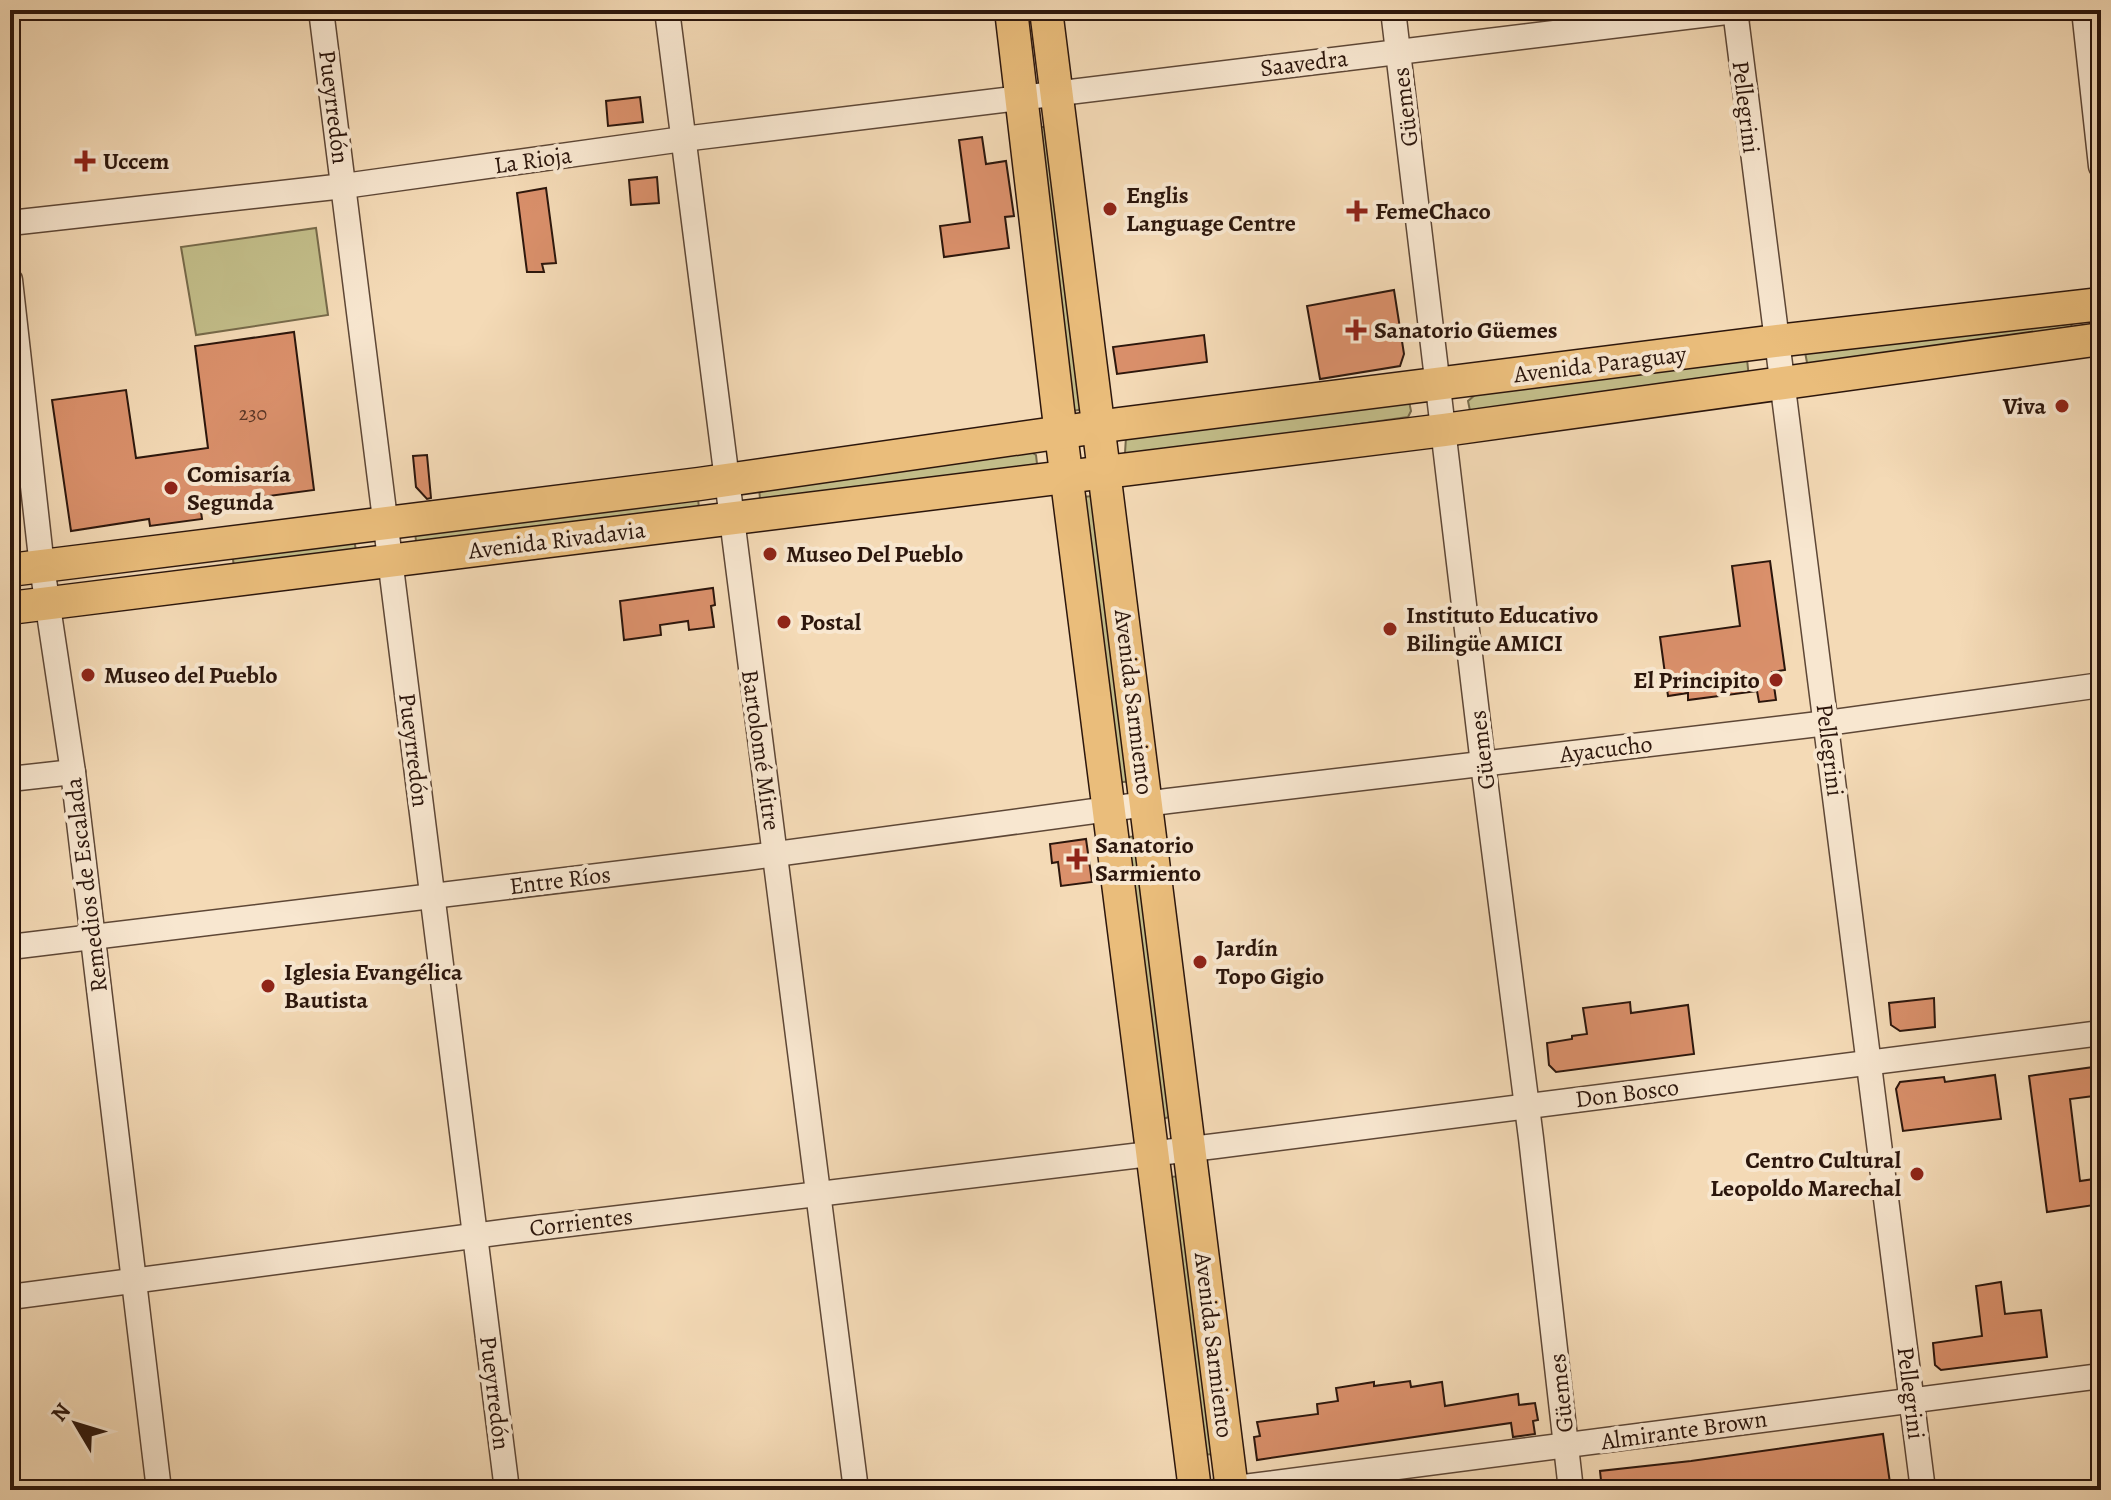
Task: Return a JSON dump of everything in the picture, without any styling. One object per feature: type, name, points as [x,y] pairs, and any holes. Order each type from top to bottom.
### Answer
[{"type":"main road","name":"Avenida Sarmiento","points":[[1011,10],[1195,1490]]},
{"type":"main road","name":"Avenida Sarmiento","points":[[1046,10],[1189,1148],[1228,1490]]},
{"type":"main road","name":"Avenida Paraguay","points":[[1100,427],[1776,341],[2101,304]]},
{"type":"main road","name":"Avenida Paraguay","points":[[1105,471],[1444,430],[2101,339]]},
{"type":"main road","name":"Avenida Rivadavia","points":[[10,570],[726,480],[1100,427]]},
{"type":"main road","name":"Avenida Rivadavia","points":[[10,608],[1105,471]]},
{"type":"main road","points":[[205,546],[209,582]]},
{"type":"street","name":"Pueyrredón","points":[[321,10],[507,1490]]},
{"type":"street","name":"Bartolomé Mitre","points":[[667,10],[856,1490]]},
{"type":"street","name":"Güemes","points":[[1393,10],[1571,1490]]},
{"type":"street","name":"Pellegrini","points":[[1735,10],[1923,1490]]},
{"type":"street","name":"Saavedra","points":[[1057,95],[1743,10]]},
{"type":"street","points":[[2084,10],[2101,166]]},
{"type":"street","name":"La Rioja","points":[[10,223],[344,186],[683,139],[1057,95]]},
{"type":"street","name":"Remedios de Escalada","points":[[10,280],[42,567],[73,772],[159,1490]]},
{"type":"street","name":"Ayacucho","points":[[1110,810],[1827,723],[2101,685]]},
{"type":"street","points":[[10,779],[73,772]]},
{"type":"street","name":"Entre Ríos","points":[[10,947],[1110,810]]},
{"type":"street","name":"Don Bosco","points":[[1152,1153],[2101,1033]]},
{"type":"street","name":"Corrientes","points":[[10,1297],[474,1236],[1152,1153]]},
{"type":"street","name":"Almirante Brown","points":[[1228,1490],[2101,1376]]},
{"type":"shaded area","points":[[1039,127],[1046,127],[1083,409],[1073,411]]},
{"type":"shaded area","points":[[316,228],[328,315],[196,335],[181,247]]},
{"type":"shaded area","points":[[2070,319],[2074,337],[1808,368],[1805,352]]},
{"type":"shaded area","points":[[1747,359],[1749,378],[1470,411],[1468,401],[1475,395]]},
{"type":"shaded area","points":[[1409,401],[1411,411],[1408,417],[1128,457],[1125,453],[1126,437]]},
{"type":"shaded area","points":[[1029,451],[1036,455],[1037,464],[1033,468],[760,499],[759,487]]},
{"type":"shaded area","points":[[1092,496],[1133,781],[1113,783],[1083,497]]},
{"type":"shaded area","points":[[698,498],[699,509],[421,545],[416,541],[415,532]]},
{"type":"shaded area","points":[[354,540],[356,550],[234,567],[232,552]]},
{"type":"shaded area","points":[[1136,836],[1172,1116],[1163,1119],[1128,837]]},
{"type":"shaded area","points":[[1179,1176],[1213,1454],[1202,1455],[1164,1185],[1171,1177]]},
{"type":"building","points":[[640,97],[643,122],[608,126],[606,101]]},
{"type":"building","points":[[982,137],[986,164],[1006,161],[1014,216],[1005,217],[1009,248],[944,257],[940,226],[970,222],[959,140]]},
{"type":"building","points":[[657,177],[659,203],[631,205],[629,180]]},
{"type":"building","points":[[546,188],[556,263],[542,264],[544,272],[527,272],[517,193]]},
{"type":"building","name":"Sanatorio Güemes","points":[[1394,290],[1404,354],[1400,366],[1320,379],[1307,306]]},
{"type":"building","points":[[294,332],[314,490],[200,505],[202,519],[150,526],[149,519],[71,531],[52,400],[126,390],[136,458],[208,448],[195,346]]},
{"type":"building","points":[[1204,335],[1207,362],[1117,374],[1113,347]]},
{"type":"building","points":[[427,455],[431,498],[427,499],[416,487],[413,456]]},
{"type":"building","points":[[1770,561],[1785,670],[1772,672],[1776,700],[1759,702],[1757,691],[1688,700],[1688,693],[1668,696],[1660,637],[1740,626],[1732,566]]},
{"type":"building","points":[[713,588],[715,605],[711,606],[714,627],[689,630],[688,621],[660,625],[661,635],[624,640],[620,601]]},
{"type":"building","points":[[1086,839],[1092,882],[1061,886],[1058,862],[1052,863],[1050,844]]},
{"type":"building","points":[[1934,998],[1935,1027],[1900,1031],[1891,1025],[1889,1003]]},
{"type":"building","points":[[1630,1002],[1631,1013],[1688,1005],[1694,1054],[1556,1072],[1549,1065],[1547,1043],[1587,1034],[1583,1008]]},
{"type":"building","points":[[2101,1066],[2101,1095],[2070,1099],[2080,1181],[2101,1178],[2101,1204],[2047,1212],[2029,1076]]},
{"type":"building","points":[[1995,1075],[2001,1119],[1903,1131],[1896,1089],[1900,1082],[1944,1077],[1945,1082]]},
{"type":"building","points":[[2001,1282],[2005,1314],[2041,1310],[2047,1357],[1941,1370],[1935,1365],[1933,1343],[1982,1336],[1976,1286]]},
{"type":"building","points":[[1410,1381],[1411,1387],[1442,1382],[1445,1406],[1518,1394],[1519,1405],[1535,1403],[1538,1420],[1533,1421],[1535,1434],[1513,1437],[1511,1423],[1257,1460],[1254,1437],[1260,1436],[1257,1422],[1318,1414],[1317,1404],[1338,1401],[1336,1388]]},
{"type":"building","points":[[1883,1434],[1891,1490],[1602,1490],[1600,1471]]},
{"type":"place","name":"Uccem","points":[[85,161]]},
{"type":"place","name":"Englis Language Centre","points":[[1110,209]]},
{"type":"place","name":"FemeChaco","points":[[1357,211]]},
{"type":"place","name":"Sanatorio Güemes","points":[[1356,330]]},
{"type":"place","name":"Viva","points":[[2062,406]]},
{"type":"place","name":"Comisaría Segunda","points":[[171,488]]},
{"type":"place","name":"Museo Del Pueblo","points":[[770,554]]},
{"type":"place","name":"Postal","points":[[784,622]]},
{"type":"place","name":"Instituto Educativo Bilingüe AMICI","points":[[1390,629]]},
{"type":"place","name":"Museo del Pueblo","points":[[88,675]]},
{"type":"place","name":"El Principito","points":[[1776,680]]},
{"type":"place","name":"Sanatorio Sarmiento","points":[[1077,859]]},
{"type":"place","name":"Jardín Topo Gigio","points":[[1200,962]]},
{"type":"place","name":"Iglesia Evangélica Bautista","points":[[268,986]]},
{"type":"place","name":"Centro Cultural Leopoldo Marechal","points":[[1917,1174]]}]
